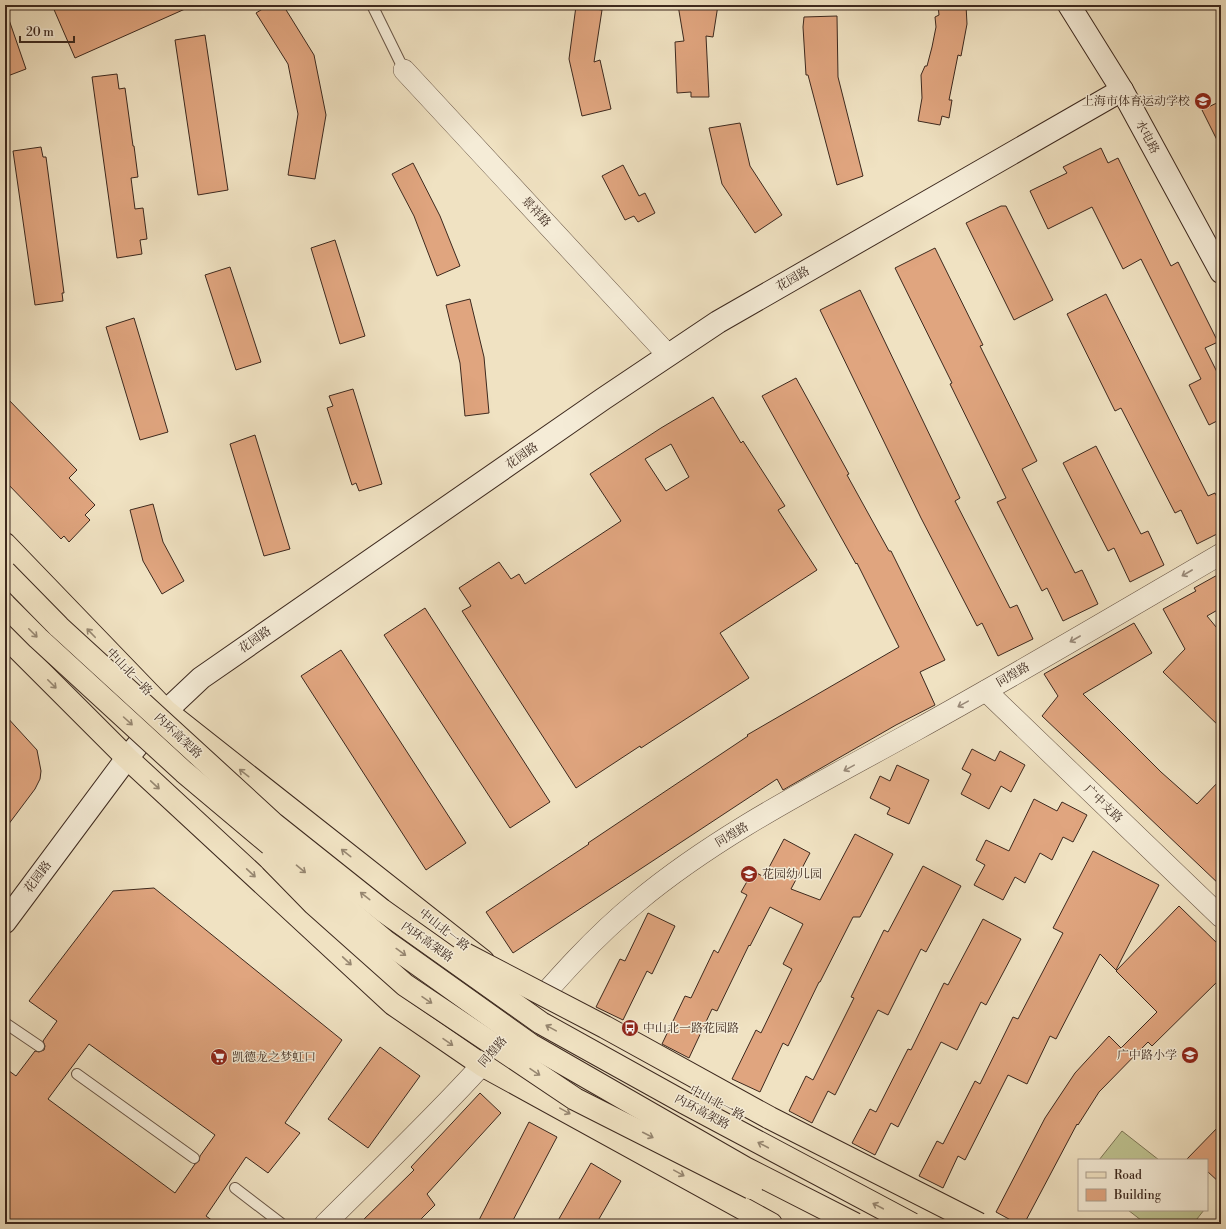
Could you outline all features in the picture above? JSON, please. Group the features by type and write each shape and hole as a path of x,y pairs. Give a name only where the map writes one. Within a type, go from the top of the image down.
{"main road":[{"name":"水电路","path":"1069,5 1122,90 1221,272"},
{"name":"花园路","path":"5,922 127,758 166,711 201,678 718,322 1122,90"},
{"name":"中山北一路","path":"5,544 166,711 536,1003 619,1051 950,1224"},
{"name":"内环高架路","path":"5,572 59,627 274,824 382,910 541,1022 685,1103 912,1224"},
{"name":"内环高架路","path":"5,605 38,638 184,772 385,941 531,1045 745,1168 855,1224"},
{"path":"5,636 127,758 393,1004 482,1065 771,1224"},
{"path":"184,772 314,904 405,985 575,1098 824,1224"},
{"path":"382,910 605,1027 770,1118 979,1224"}],"street":[{"name":"景祥路","path":"404,70 668,355"},
{"name":"同煌路","path":"325,1224 482,1065 536,1003 611,925 636,903 699,855 814,787 986,691 1221,554"},
{"name":"广中支路","path":"986,691 1221,917"}],"lane":[{"path":"372,5 404,70"},
{"path":"5,1023 39,1046"},
{"path":"77,1074 194,1158"},
{"path":"235,1188 282,1224"}],"green space":[{"path":"1122,1131 1158,1159 1100,1159"},
{"path":"1129,1211 1203,1211 1193,1224 1146,1224"}],"building":[{"path":"52,5 194,5 75,58"},
{"path":"269,5 283,5 314,55 326,115 315,179 288,175 298,114 288,64 256,13"},
{"path":"678,5 718,5 713,37 706,36 709,97 691,97 691,92 677,93 675,42 684,41"},
{"path":"938,5 966,5 967,24 961,56 958,55 949,100 952,100 949,118 942,116 940,125 918,121 922,98 921,75 925,66 927,66 932,47 936,27 935,17 939,15"},
{"path":"576,6 602,10 594,62 600,60 611,109 582,116 569,59"},
{"path":"7,14 26,69 5,77 5,15"},
{"path":"837,16 838,77 863,176 837,185 808,75 806,75 803,27 804,17"},
{"path":"205,35 228,190 198,195 175,40"},
{"path":"117,74 119,89 125,88 134,146 138,177 131,178 135,209 143,208 147,239 140,240 142,254 117,258 92,77"},
{"path":"1221,101 1221,148 1202,110"},
{"path":"740,123 750,166 782,215 755,233 722,184 709,128"},
{"path":"41,147 43,157 46,157 64,293 62,293 63,301 35,305 13,151"},
{"path":"1101,148 1108,163 1118,158 1171,266 1178,262 1218,342 1205,348 1221,380 1221,419 1209,425 1189,385 1201,379 1141,259 1123,269 1092,207 1048,229 1030,191 1067,173 1063,167"},
{"path":"413,163 440,216 460,266 437,276 414,216 392,174"},
{"path":"623,165 639,196 645,193 655,213 638,222 634,216 625,220 602,176"},
{"path":"1001,206 1006,206 1053,300 1014,320 966,223"},
{"path":"335,240 365,336 340,344 311,248"},
{"path":"935,248 983,345 980,346 1037,461 1022,469 1075,573 1082,570 1098,604 1063,621 1047,588 1042,591 997,502 1006,498 950,384 952,383 895,268"},
{"path":"230,267 261,362 236,370 205,275"},
{"path":"860,290 960,498 955,501 1010,608 1017,605 1033,639 998,656 982,623 977,626 921,518 820,310"},
{"path":"1106,294 1208,496 1215,493 1221,505 1221,532 1197,544 1181,510 1175,513 1121,408 1115,411 1067,314"},
{"path":"470,299 484,357 489,413 465,416 460,363 446,305"},
{"path":"134,318 168,432 140,440 106,327"},
{"path":"796,378 849,474 847,475 889,551 891,551 945,660 920,672 935,705 896,725 783,790 777,779 513,953 486,912 589,844 588,843 748,736 747,735 899,647 857,563 856,564 762,396"},
{"path":"353,389 382,484 359,491 356,483 352,485 327,408 333,406 329,396"},
{"path":"5,396 77,470 69,478 95,505 85,515 90,520 69,542 64,536 61,539 5,481"},
{"path":"713,397 741,443 743,441 785,506 778,510 817,570 720,633 749,678 576,788 462,611 471,606 459,588 499,562 511,579 519,574 525,584 621,521 590,474 661,428","holes":["671,444 689,477 666,491 645,459"]},
{"path":"255,435 290,549 264,556 230,444"},
{"path":"1096,446 1141,534 1148,531 1164,565 1130,582 1114,548 1108,551 1063,463"},
{"path":"153,504 163,542 184,581 162,594 143,561 130,510"},
{"path":"1221,573 1221,608 1207,616 1221,633 1221,728 1163,672 1185,649 1163,609 1196,591 1194,588"},
{"path":"425,608 550,802 510,828 384,635"},
{"path":"1134,623 1152,653 1083,694 1161,772 1197,804 1221,779 1221,886 1042,716 1058,696 1044,674"},
{"path":"341,650 466,843 426,870 301,676"},
{"path":"5,715 37,750 41,771 40,779 35,789 5,829"},
{"path":"972,749 995,761 1000,751 1025,765 1011,792 1001,786 989,809 961,794 971,774 962,769"},
{"path":"897,765 929,780 909,824 887,814 890,808 870,798 880,776 890,781"},
{"path":"1034,799 1057,811 1062,802 1087,815 1073,842 1063,837 1052,860 1040,853 1025,883 1015,877 1003,900 974,885 985,865 976,860 986,840 1009,851"},
{"path":"855,834 893,854 860,917 853,917 788,1046 783,1043 760,1092 732,1079 756,1030 761,1033 792,969 783,964 803,924 770,907 750,946 749,945 717,1011 712,1009 689,1058 662,1044 685,996 691,998 714,950 718,953 747,895 741,892 753,871 764,877 784,839 810,853 791,889 820,900"},
{"path":"1093,851 1159,885 1116,970 1100,954 1056,1039 1050,1036 1027,1084 1008,1075 965,1160 958,1156 943,1188 919,1176 937,1141 943,1144 975,1081 980,1084 1013,1017 1018,1019 1063,933 1053,928"},
{"path":"923,866 961,886 926,952 921,949 888,1015 878,1010 835,1095 828,1091 812,1123 789,1111 806,1076 813,1080 854,998 851,997 884,930 888,932"},
{"name":"凯德龙之梦虹口","path":"154,888 342,1040 285,1123 300,1133 268,1173 246,1157 206,1216 217,1224 5,1224 5,1068 16,1076 35,1051 39,1052 44,1050 45,1046 43,1041 57,1021 29,1001 113,891","holes":["89,1044 215,1135 200,1156 199,1161 195,1164 175,1193 48,1099"]},
{"path":"1179,906 1221,947 1221,978 1152,1046 1148,1042 1099,1092 1078,1125 1077,1124 1024,1224 1018,1224 996,1212 1045,1118 1075,1073 1109,1036 1121,1048 1157,1012 1116,971"},
{"path":"648,913 675,926 652,974 647,971 623,1020 596,1007 620,959 625,961"},
{"path":"983,919 1021,939 986,1005 981,1002 957,1050 941,1042 898,1127 891,1123 875,1155 852,1143 870,1109 876,1112 908,1049 911,1050 944,983 948,985"},
{"path":"380,1047 420,1076 368,1148 328,1119"},
{"path":"480,1093 501,1113 427,1194 435,1205 416,1224 359,1224 414,1170 411,1167"},
{"path":"529,1122 557,1137 511,1224 477,1224"},
{"path":"1221,1124 1221,1184 1208,1172 1208,1159 1187,1159"},
{"path":"591,1163 621,1181 596,1224 556,1224"}],"place":[{"name":"上海市体育运动学校","path":"1203,101"},
{"name":"花园幼儿园","path":"749,874"},
{"name":"中山北一路花园路","path":"630,1028"},
{"name":"广中路小学","path":"1190,1055"},
{"name":"凯德龙之梦虹口","path":"219,1057"}]}
